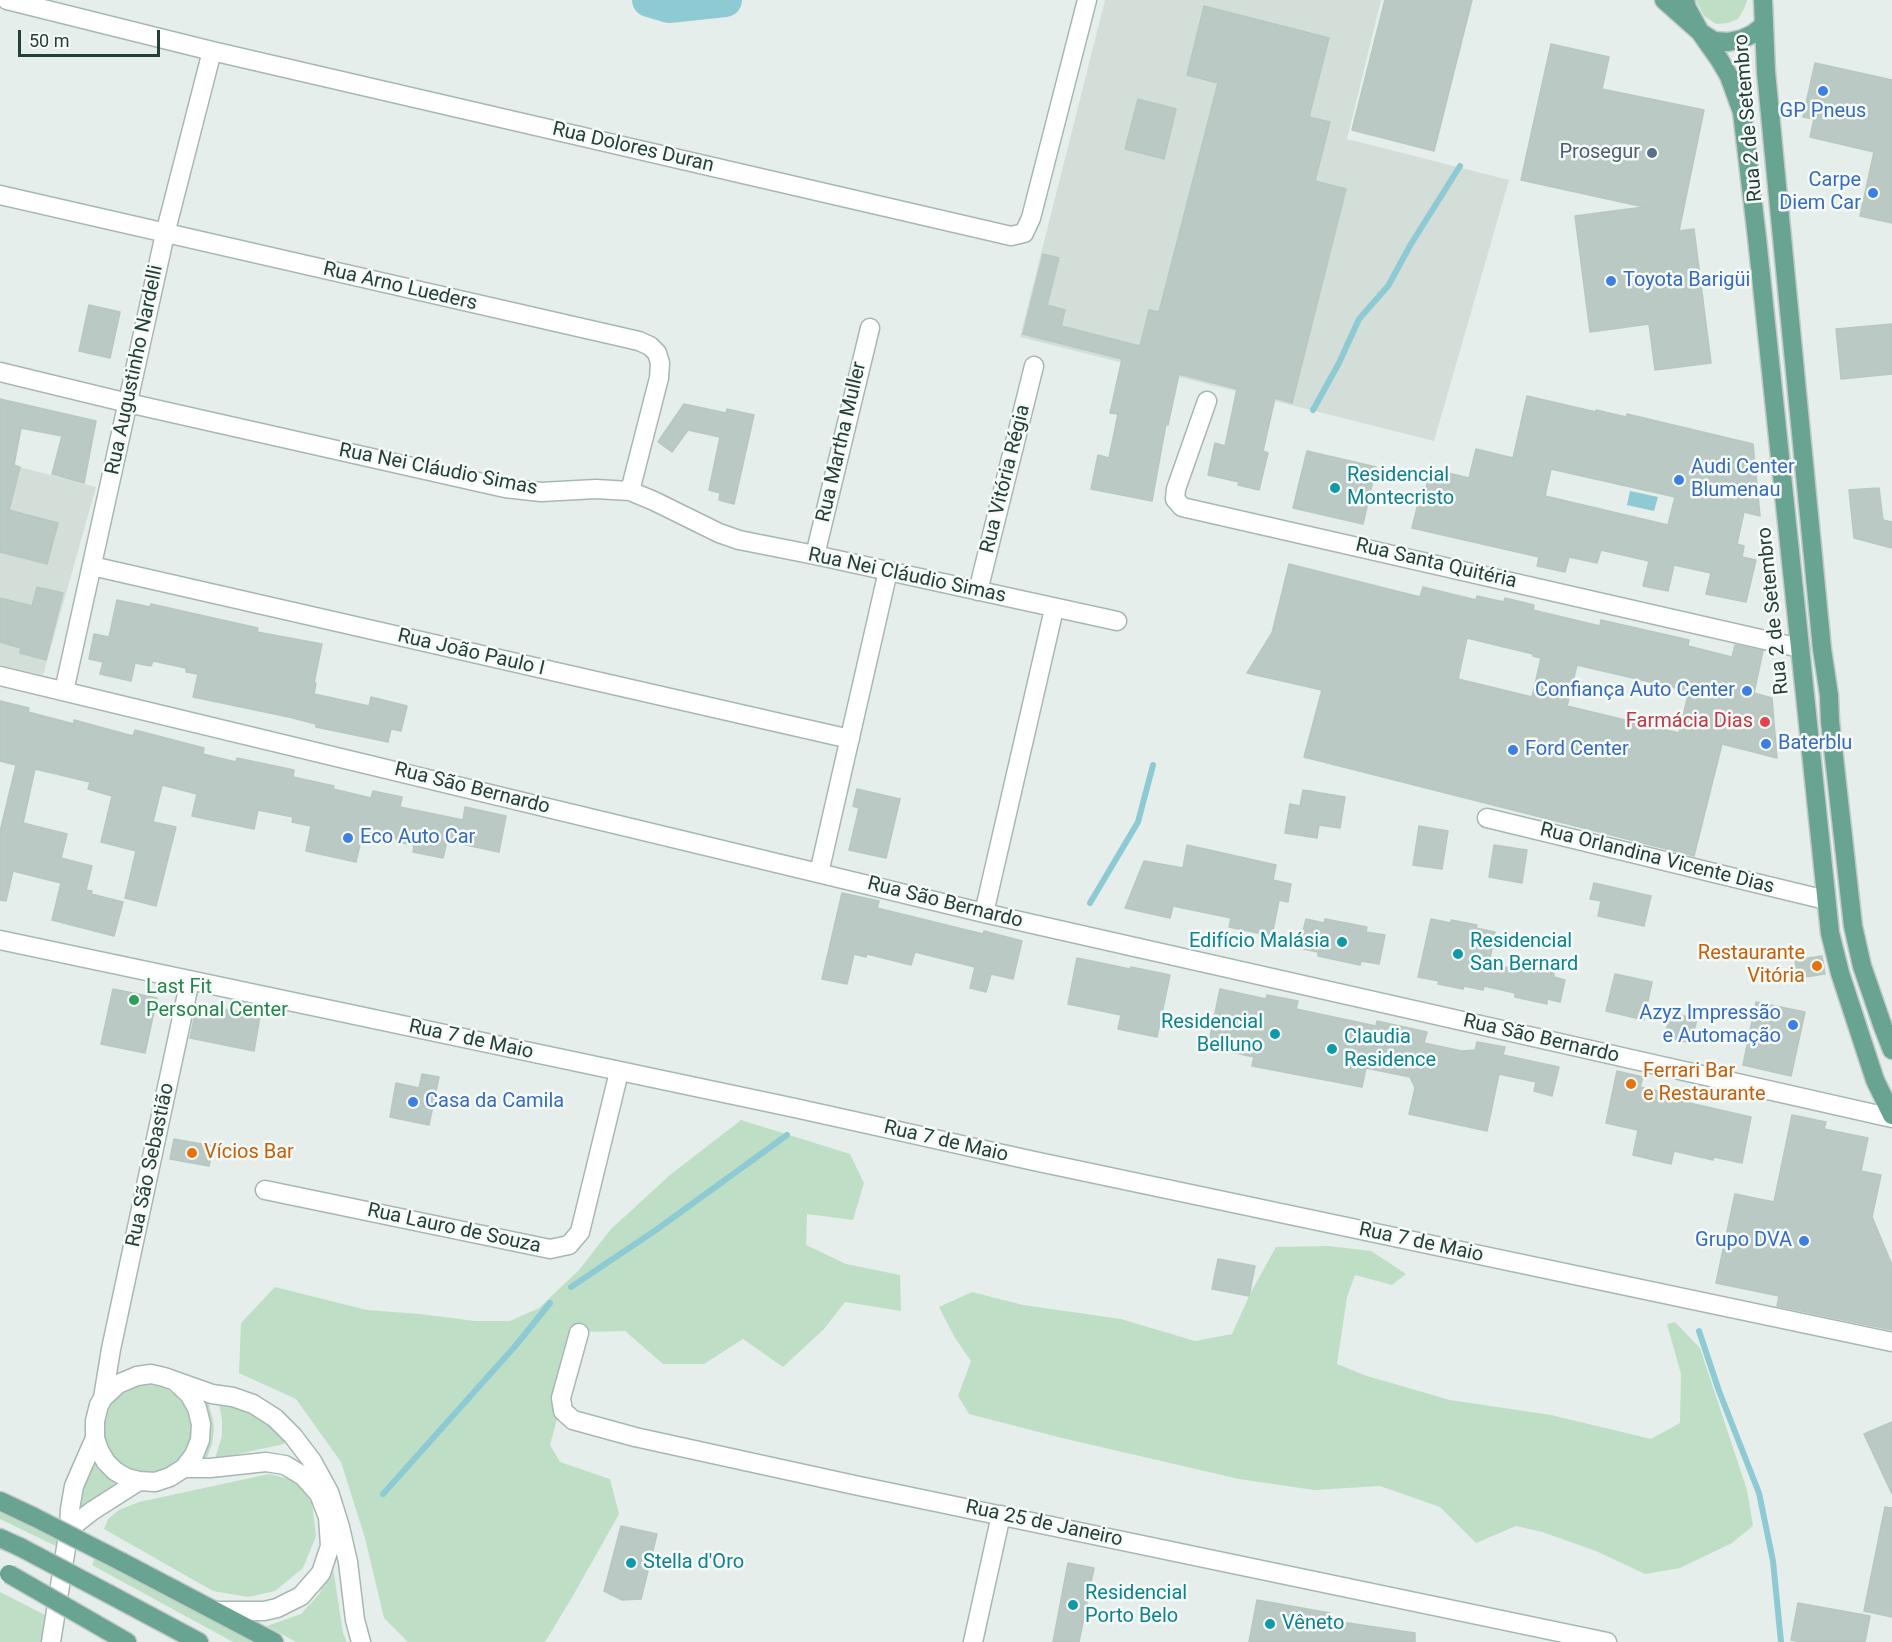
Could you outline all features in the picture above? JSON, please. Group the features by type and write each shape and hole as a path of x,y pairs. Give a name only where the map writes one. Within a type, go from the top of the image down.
{"main road":[{"path":"1664,0 1700,32 1714,41 1728,42 1742,39 1764,25"},
{"name":"Rua 2 de Setembro","path":"1685,0 1700,32 1729,76 1742,112 1830,933 1840,973 1875,1080 1892,1117"},
{"name":"Rua 2 de Setembro","path":"1763,0 1766,72 1822,649 1829,695 1853,926 1862,966 1892,1050"},
{"path":"0,1501 274,1642"},
{"path":"0,1538 200,1642"},
{"path":"4,1572 127,1642"}],"street":[{"name":"Rua Dolores Duran","path":"7,0 212,51 1011,236 1024,232 1032,218 1087,0"},
{"name":"Rua Augustinho Nardelli","path":"64,691 165,234 212,51"},
{"name":"Rua Arno Lueders","path":"0,195 627,338 650,346 657,353 660,363 659,378 630,491"},
{"name":"Rua Martha Muller","path":"815,555 870,328"},
{"name":"Rua Vitória Régia","path":"978,591 1034,366"},
{"name":"Rua Nei Cláudio Simas","path":"0,372 505,488 541,492 596,489 630,491 719,533 739,540 1117,621"},
{"name":"Rua Santa Quitéria","path":"1207,401 1176,489 1175,499 1182,507 1800,648"},
{"name":"Rua João Paulo I","path":"92,566 850,739"},
{"path":"819,873 888,571"},
{"path":"984,913 1054,609"},
{"name":"Rua São Bernardo","path":"0,675 984,913 1892,1117"},
{"name":"Rua Orlandina Vicente Dias","path":"1487,818 1826,900"},
{"name":"Rua 7 de Maio","path":"0,940 1892,1342"},
{"name":"Rua São Sebastião","path":"104,1398 111,1349 190,980"},
{"name":"Rua Lauro de Souza","path":"265,1190 550,1249 569,1245 580,1232 619,1072"},
{"name":"Rua 25 de Janeiro","path":"579,1333 561,1398 564,1411 573,1420 646,1439 1607,1642"},
{"path":"111,1349 122,1366 137,1376"},
{"path":"177,1383 189,1394 197,1408 201,1424 200,1440 194,1455 184,1468 171,1477 155,1482 139,1481 127,1478 106,1462 95,1438 95,1421 104,1398 118,1384 137,1376 151,1374 164,1377 177,1383 253,1404 275,1418 312,1461 329,1492 348,1562 355,1620 361,1642"},
{"path":"51,1642 74,1486 95,1438"},
{"path":"184,1468 210,1468 266,1462 285,1465 303,1476 319,1494 328,1518 330,1546 321,1573 301,1596 277,1608 264,1611 217,1611"},
{"path":"69,1529 92,1511 139,1481"},
{"path":"973,1642 1001,1515"}],"shaded area":[{"path":"1105,0 1381,0 1347,139 1509,180 1434,441 1020,337"},
{"path":"0,462 96,487 43,675 0,665"}],"green space":[{"path":"1696,0 1747,1 1738,19 1716,24 1704,16"},
{"path":"741,1120 850,1154 864,1183 853,1220 807,1214 806,1245 846,1264 900,1275 901,1311 845,1302 824,1329 783,1367 743,1339 704,1364 663,1364 625,1331 581,1332 550,1445 560,1462 610,1479 619,1514 545,1642 408,1642 384,1618 365,1538 341,1462 296,1399 239,1373 241,1323 275,1287 367,1310 475,1321 510,1321 539,1308 579,1270 611,1229 670,1175"},
{"path":"1329,1246 1371,1251 1406,1274 1392,1285 1355,1275 1347,1297 1337,1364 1367,1376 1450,1400 1551,1415 1651,1439 1680,1423 1681,1374 1667,1324 1675,1322 1700,1348 1747,1490 1753,1526 1732,1543 1680,1568 1645,1574 1596,1551 1542,1532 1516,1526 1476,1543 1440,1507 1380,1486 1314,1490 1239,1479 969,1414 958,1396 971,1361 955,1338 939,1307 972,1292 1023,1305 1121,1319 1195,1341 1232,1334 1250,1294 1276,1247"},
{"path":"138,1385 156,1385 172,1392 184,1404 191,1420 191,1438 184,1454 172,1466 156,1473 138,1473 122,1466 110,1454 103,1438 103,1420 110,1404 122,1392"},
{"path":"198,1396 207,1398 214,1429 212,1444 206,1460 197,1462"},
{"path":"218,1400 259,1415 285,1440 284,1444 215,1459 222,1436 222,1419"},
{"path":"92,1456 116,1485 79,1512 79,1493"},
{"path":"269,1474 295,1480 312,1503 316,1536 303,1568 275,1591 248,1597 213,1591 104,1529 108,1519 119,1510 139,1502"},
{"path":"0,1512 59,1540 56,1546 0,1519"},
{"path":"95,1558 252,1642 233,1642 92,1565"},
{"path":"332,1561 343,1633 347,1642 296,1642 267,1626 301,1614 320,1593"},
{"path":"0,1592 45,1615 48,1622 45,1642 0,1642"}],"water":[{"path":"1630,491 1658,497 1654,511 1627,505"}],"building":[{"path":"1385,0 1472,0 1434,151 1352,130"},
{"path":"1204,6 1329,38 1309,117 1330,122 1315,181 1346,189 1292,403 1275,398 1263,451 1268,453 1259,490 1238,485 1239,482 1208,475 1215,443 1225,446 1237,389 1179,374 1168,425 1166,424 1152,501 1091,489 1098,455 1109,458 1118,414 1110,413 1122,359 1023,334 1043,254 1059,258 1047,305 1065,310 1061,326 1140,346 1149,310 1159,312 1218,83 1187,75"},
{"path":"1551,44 1609,57 1602,89 1704,110 1679,231 1694,229 1711,363 1655,370 1649,324 1590,332 1575,216 1644,207 1521,180"},
{"path":"1815,63 1892,80 1892,223 1860,216 1874,152 1810,137 1814,119 1803,117"},
{"path":"1138,99 1176,109 1164,159 1125,149"},
{"path":"89,305 120,312 110,358 79,351"},
{"path":"1892,324 1892,374 1841,379 1836,329"},
{"path":"1527,396 1596,412 1596,410 1626,417 1627,414 1753,444 1760,516 1744,512 1737,544 1744,546 1742,557 1756,560 1746,602 1706,594 1711,573 1674,565 1668,591 1643,586 1649,561 1601,550 1597,563 1569,557 1565,572 1537,566 1539,557 1412,528 1422,487 1426,488 1431,469 1469,478 1476,449 1513,458","holes":["1551,469 1675,497 1668,525 1545,496"]},
{"path":"0,399 96,421 84,483 52,474 62,436 21,428 14,465 20,467 9,510 58,523 47,564 0,552"},
{"path":"684,404 726,413 727,409 754,415 734,504 719,500 720,493 709,490 720,437 688,430 672,452 658,442"},
{"name":"Residencial Montecristo","path":"1307,451 1376,467 1363,524 1293,508"},
{"path":"1879,488 1883,520 1892,522 1892,548 1854,538 1849,490"},
{"path":"1289,564 1420,597 1423,587 1476,600 1477,596 1504,602 1505,598 1534,605 1533,610 1600,626 1601,620 1689,640 1688,646 1732,657 1735,645 1763,651 1754,693 1772,698 1777,758 1722,744 1694,856 1304,757 1322,690 1247,673 1272,633","holes":["1467,638 1541,658 1532,697 1458,679","1577,665 1689,691 1679,733 1567,706"]},
{"path":"37,587 63,593 46,660 20,653 21,648 0,642 0,598 32,606"},
{"path":"117,600 150,607 151,604 258,628 257,632 322,644 314,694 369,706 371,697 407,706 401,731 391,729 388,742 316,727 316,724 289,717 193,697 198,674 186,672 186,668 153,661 151,666 135,663 131,681 100,674 103,662 89,659 94,634 109,637"},
{"path":"0,701 29,708 28,712 74,724 74,720 133,736 135,730 204,748 203,754 236,762 237,758 294,770 293,777 334,786 333,789 371,798 373,791 402,797 400,807 463,820 465,807 506,816 499,852 447,841 443,858 413,852 414,845 397,842 397,839 363,832 356,862 306,851 311,826 292,822 293,817 258,810 254,829 192,816 197,794 162,785 153,822 176,827 156,906 125,898 136,851 101,842 112,796 88,789 90,782 35,769 23,823 67,834 61,858 92,866 86,890 92,891 91,894 123,902 114,936 52,920 61,883 13,871 6,901 0,900 0,832 16,765 0,761"},
{"path":"857,789 900,799 886,858 849,850 859,808 853,806"},
{"path":"1303,790 1345,797 1340,828 1319,825 1317,838 1285,833 1290,804 1300,806"},
{"path":"1419,826 1448,831 1442,869 1413,865"},
{"path":"1187,845 1276,865 1273,880 1291,884 1288,902 1279,900 1272,936 1229,927 1231,918 1173,906 1170,918 1125,908 1144,861 1183,868"},
{"path":"1494,845 1527,850 1522,883 1489,877"},
{"path":"1594,883 1651,896 1644,926 1598,916 1601,901 1590,899"},
{"path":"842,893 879,901 877,908 983,934 984,931 1022,941 1013,979 991,974 986,992 970,988 975,967 915,952 911,965 867,954 866,957 854,954 847,984 822,979"},
{"name":"Edifício Malásia","path":"1306,919 1324,923 1325,919 1367,927 1366,932 1385,935 1379,964 1361,961 1360,965 1318,956 1318,952 1299,948"},
{"path":"1431,919 1477,925 1476,928 1495,932 1489,964 1519,970 1520,966 1554,973 1554,977 1565,980 1560,1002 1547,999 1547,1004 1515,997 1515,993 1484,986 1483,990 1464,986 1463,989 1418,977"},
{"path":"1822,956 1825,974 1798,978 1795,960"},
{"path":"1077,958 1170,975 1157,1037 1118,1029 1121,1015 1068,1004"},
{"path":"1615,974 1652,982 1644,1020 1606,1011"},
{"path":"113,989 157,998 145,1053 101,1044"},
{"path":"1220,989 1266,999 1267,995 1298,1001 1296,1009 1376,1026 1377,1021 1427,1032 1424,1043 1462,1051 1475,1050 1477,1042 1505,1047 1503,1055 1559,1067 1552,1096 1534,1091 1536,1082 1499,1074 1487,1131 1409,1114 1415,1088 1410,1077 1366,1068 1362,1087 1252,1066 1254,1057 1208,1047"},
{"path":"1756,1002 1805,1012 1791,1076 1743,1065"},
{"path":"197,1004 260,1016 254,1051 190,1038"},
{"path":"1670,1013 1697,1019 1691,1043 1665,1037"},
{"path":"1617,1071 1643,1077 1640,1087 1686,1097 1685,1102 1751,1117 1742,1163 1714,1157 1713,1160 1674,1151 1671,1164 1633,1155 1638,1130 1606,1123"},
{"name":"Casa da Camila","path":"422,1074 439,1077 429,1125 390,1117 396,1083 419,1088"},
{"name":"Grupo DVA","path":"1792,1115 1826,1122 1824,1129 1868,1138 1861,1171 1881,1175 1872,1217 1892,1265 1892,1330 1777,1306 1779,1296 1716,1283 1735,1194 1774,1202"},
{"name":"Vícios Bar","path":"174,1139 213,1146 209,1166 170,1159"},
{"path":"1218,1259 1255,1266 1249,1296 1212,1289"},
{"path":"1892,1422 1892,1494 1864,1434"},
{"path":"1885,1507 1892,1508 1892,1617 1864,1611"},
{"name":"Stella d'Oro","path":"621,1526 657,1534 641,1599 622,1600 604,1591"},
{"name":"Residencial Porto Belo","path":"1068,1563 1094,1568 1079,1642 1053,1642"},
{"path":"1257,1600 1330,1613 1328,1620 1415,1633 1415,1642 1249,1642"},
{"path":"1798,1603 1870,1616 1865,1642 1791,1640"}],"waterway":[{"path":"649,0 669,6 725,0"},
{"path":"1313,410 1339,363 1359,319 1388,286 1411,244 1460,166"},
{"path":"1090,903 1138,822 1153,765"},
{"path":"571,1287 656,1230 787,1135"},
{"path":"383,1494 517,1344 550,1303"},
{"path":"1699,1331 1719,1391 1759,1493 1773,1561 1781,1642"}],"place":[{"name":"GP Pneus","path":"1823,91"},
{"name":"Prosegur","path":"1652,153"},
{"name":"Carpe Diem Car","path":"1873,193"},
{"name":"Toyota Barigüi","path":"1611,281"},
{"name":"Audi Center Blumenau","path":"1679,480"},
{"name":"Residencial Montecristo","path":"1335,488"},
{"name":"Confiança Auto Center","path":"1747,691"},
{"name":"Farmácia Dias","path":"1765,722"},
{"name":"Baterblu","path":"1766,744"},
{"name":"Ford Center","path":"1513,750"},
{"name":"Eco Auto Car","path":"348,838"},
{"name":"Edifício Malásia","path":"1342,942"},
{"name":"Residencial San Bernard","path":"1458,954"},
{"name":"Restaurante Vitória","path":"1817,966"},
{"name":"Last Fit Personal Center","path":"134,1000"},
{"name":"Azyz Impressão e Automação","path":"1793,1025"},
{"name":"Residencial Belluno","path":"1275,1034"},
{"name":"Claudia Residence","path":"1332,1049"},
{"name":"Ferrari Bar e Restaurante","path":"1631,1084"},
{"name":"Casa da Camila","path":"413,1102"},
{"name":"Vícios Bar","path":"192,1153"},
{"name":"Grupo DVA","path":"1804,1241"},
{"name":"Stella d'Oro","path":"631,1563"},
{"name":"Residencial Porto Belo","path":"1073,1605"},
{"name":"Vêneto","path":"1270,1624"}]}
